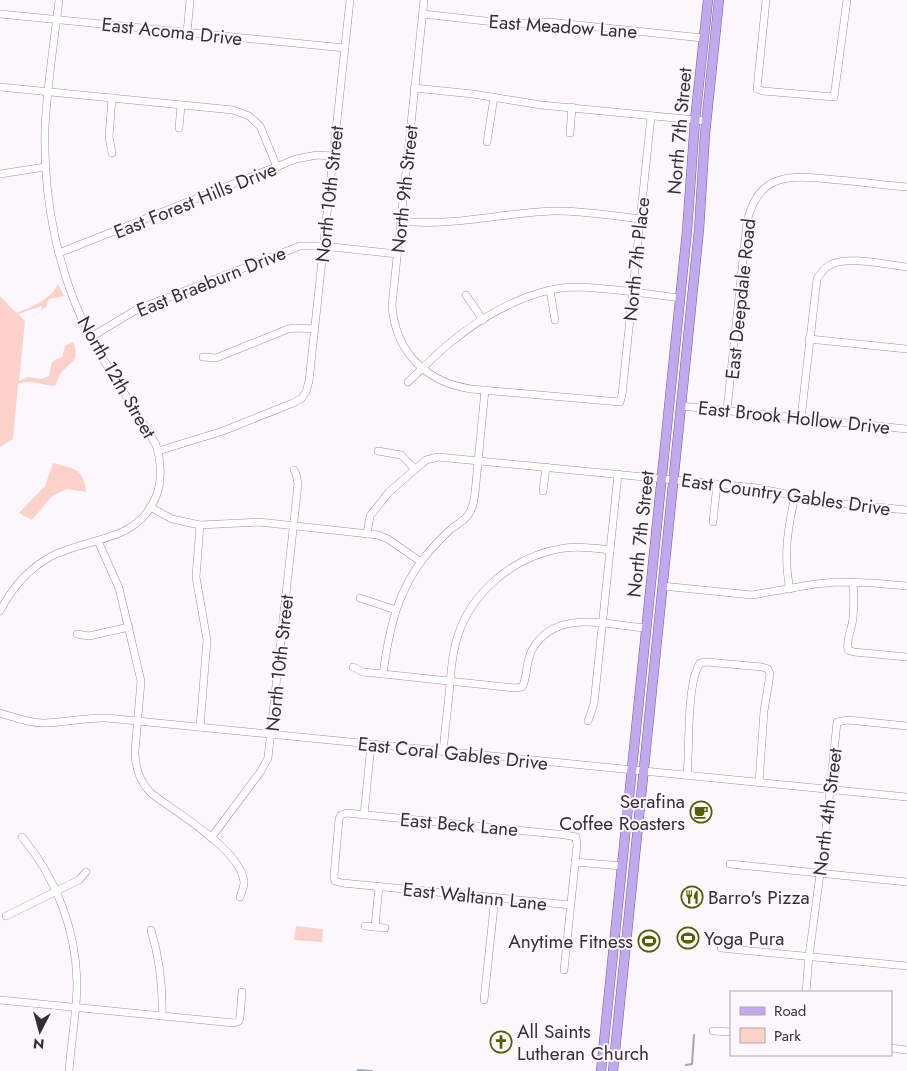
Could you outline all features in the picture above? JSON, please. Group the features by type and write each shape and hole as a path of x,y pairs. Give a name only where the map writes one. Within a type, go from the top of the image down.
{"main road":[{"path":"708,1 719,2"},
{"name":"North 7th Street","path":"601,1071 687,230 695,120 708,1"},
{"name":"North 7th Street","path":"613,1071 642,772 699,230 706,122 719,2"}],"street":[{"name":"North 12th Street","path":"0,611 13,589 36,566 52,556 73,547 98,541 130,528 138,522 150,507 160,484 158,451 91,337 68,282 59,252 48,199 45,167 45,128 59,0"},
{"path":"187,33 190,0"},
{"name":"North 10th Street","path":"158,451 223,431 293,403 300,399 308,387 350,0"},
{"name":"North 9th Street","path":"423,369 407,351 399,337 392,305 424,0"},
{"path":"766,0 758,89 834,98 847,0"},
{"name":"East Acoma Drive","path":"0,14 345,48"},
{"name":"East Meadow Lane","path":"423,14 512,24 548,22 703,38"},
{"path":"0,87 233,110 256,121 264,133 277,167"},
{"path":"414,88 572,108 706,122"},
{"path":"487,142 494,97"},
{"path":"112,98 109,136 112,153"},
{"path":"179,128 181,105"},
{"path":"570,133 572,108"},
{"name":"North 7th Place","path":"485,390 620,402 651,116"},
{"name":"East Forest Hills Drive","path":"59,252 307,156 333,156"},
{"path":"0,174 45,167"},
{"name":"East Deepdale Road","path":"727,410 747,222 750,208 762,190 770,184 790,176 907,187"},
{"path":"400,221 444,223 525,212 560,211 641,219"},
{"name":"East Braeburn Drive","path":"91,337 136,310 198,284 300,246 323,246 397,254"},
{"path":"801,418 817,279 830,265 849,261 907,266"},
{"path":"408,382 458,337 523,297 550,290 578,287 680,298"},
{"path":"550,290 555,320"},
{"path":"466,295 483,320"},
{"path":"203,357 216,358 288,329 314,330"},
{"path":"809,339 907,349"},
{"path":"383,674 388,636 404,591 421,562 444,536 467,516 472,509 475,493 485,390 448,384 423,369"},
{"name":"East Brook Hollow Drive","path":"681,406 907,429"},
{"path":"367,534 368,524 373,512 389,492 415,469 401,455 378,451"},
{"name":"East Country Gables Drive","path":"415,469 426,460 438,457 478,460 757,488 837,503 907,510"},
{"path":"543,491 546,467"},
{"name":"North 10th Street","path":"211,838 266,763 271,734 294,526 298,484 294,470"},
{"path":"588,721 594,704 618,474"},
{"path":"713,522 717,484"},
{"path":"790,589 786,566 786,544 795,496"},
{"path":"150,507 172,519 200,525 259,522 388,538 421,562"},
{"path":"200,525 196,576 207,640 200,727"},
{"path":"98,541 119,588 141,681 135,759 139,776 142,783 152,794 231,854 242,872 244,887 240,897"},
{"path":"443,752 454,650 464,620 481,594 499,576 521,562 548,552 578,547 610,550"},
{"path":"662,586 752,595 825,583 853,582 907,586"},
{"path":"853,582 854,606 852,626 847,643 848,650 907,657"},
{"path":"360,598 396,610"},
{"path":"353,667 363,672 516,688 522,687 525,682 526,663 532,650 538,641 556,627 572,622 646,628"},
{"path":"77,634 89,636 129,627"},
{"path":"687,775 692,697 696,669 700,663 707,662 768,669 770,674 764,711 759,783"},
{"name":"East Coral Gables Drive","path":"0,712 21,720 42,723 96,718 138,721 907,797"},
{"name":"North 4th Street","path":"806,991 838,722 848,720 907,726"},
{"path":"364,815 371,745"},
{"name":"East Beck Lane","path":"335,881 339,819 341,815 347,813 576,837 576,862"},
{"path":"22,838 46,870 57,891 65,911 74,949 75,1007 69,1071"},
{"path":"564,970 576,862 622,866"},
{"path":"730,864 907,882"},
{"path":"6,916 78,880 86,872"},
{"name":"East Waltann Lane","path":"335,881 571,905"},
{"name":"East Waltann Lane","path":"376,927 380,886"},
{"path":"484,1000 495,897"},
{"path":"365,926 385,928"},
{"path":"152,930 160,960 163,992 162,1016"},
{"path":"721,948 907,966"},
{"path":"0,1000 234,1023 239,1021 240,1018 242,992"},
{"path":"714,1031 730,1032"},
{"path":"892,1048 907,1050"}],"green space":[{"path":"58,284 64,296 49,299 46,307 31,318 41,310 42,306 18,314 25,321 19,381 28,377 41,379 49,376 53,362 62,357 65,346 73,342 76,353 75,357 71,364 60,374 55,386 32,382 18,384 13,439 0,447 0,296 16,313 46,298"},
{"path":"53,463 72,468 80,473 86,492 67,489 52,496 32,520 19,513 45,486"},
{"path":"296,926 323,929 322,942 294,940"}],"waterway":[{"path":"686,1065 692,1064 694,1035"},
{"path":"358,1070 372,1071"}],"place":[{"name":"Serafina Coffee Roasters","path":"701,812"},
{"name":"Barro's Pizza","path":"692,897"},
{"name":"Yoga Pura","path":"688,938"},
{"name":"Anytime Fitness","path":"649,941"},
{"name":"All Saints Lutheran Church","path":"501,1042"}]}
